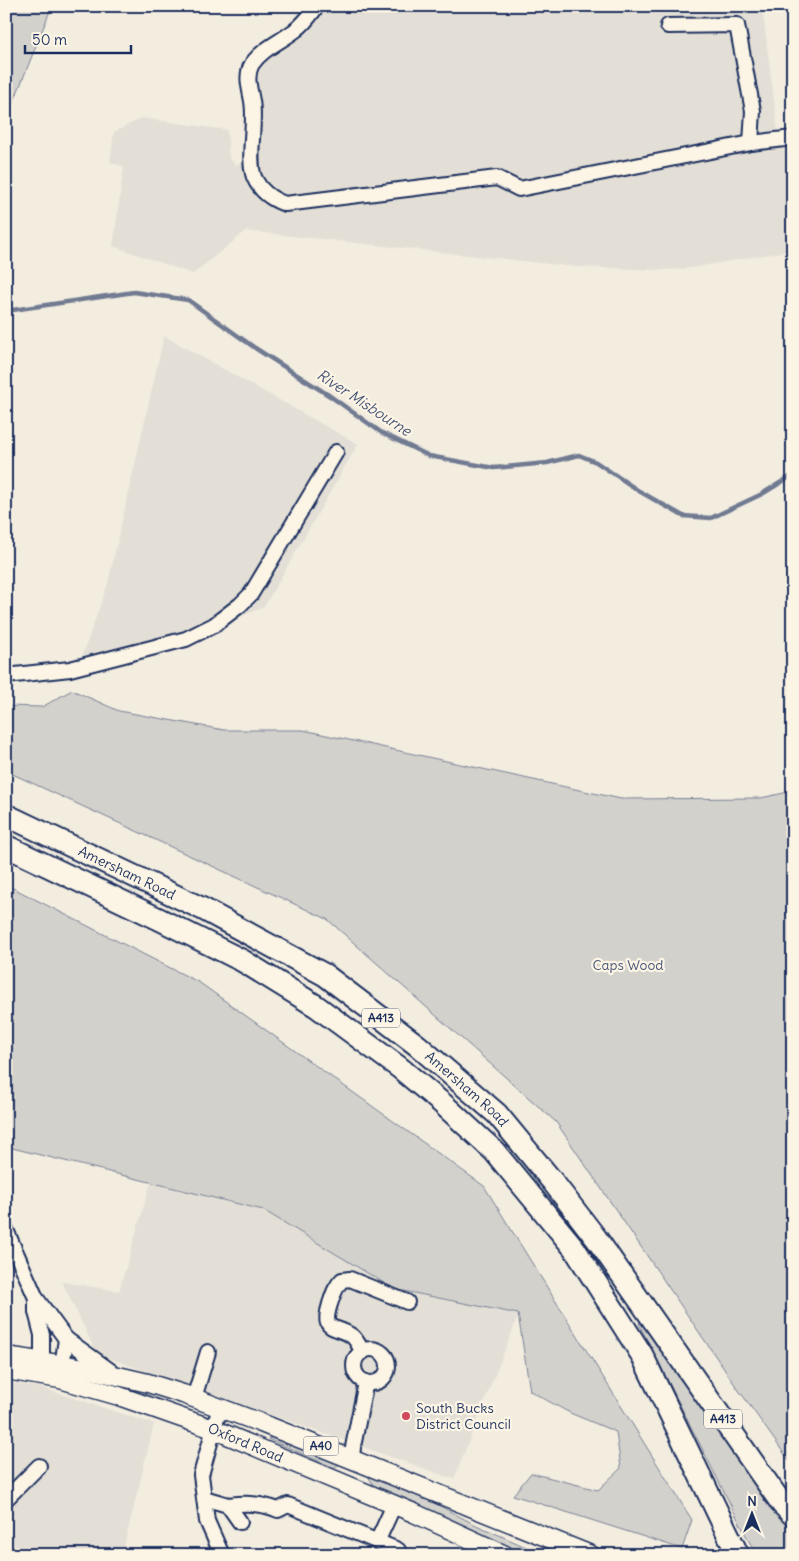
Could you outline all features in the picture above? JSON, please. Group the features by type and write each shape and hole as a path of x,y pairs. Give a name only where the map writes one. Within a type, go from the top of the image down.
{"highway":[{"name":"Amersham Road","path":"6,815 203,908 325,975 417,1045 497,1114 596,1238 782,1504 793,1515"},
{"name":"A413","path":"6,846 243,961 316,1006 400,1068 494,1151 574,1248 642,1355 738,1555"}],"main road":[{"name":"A40","path":"6,1356 42,1368"},
{"name":"Oxford Road","path":"6,1370 42,1368 61,1372 119,1396 213,1429 353,1487 505,1555"},
{"name":"A40","path":"61,1372 117,1376 148,1383 194,1398 352,1459 584,1553"},
{"path":"352,1459 353,1487"}],"street":[{"path":"317,6 298,29 258,56 251,66 248,76 252,102 253,130 251,167 255,179 264,192 272,200 285,204 497,178 519,189 751,143 786,139"},
{"path":"668,26 737,26 753,111 751,143"},
{"path":"6,676 70,670 186,639 214,625 240,606 252,594 336,452"},
{"path":"6,1230 36,1298 66,1339 117,1376"},
{"path":"363,1352 353,1336 332,1327 327,1322 326,1317 337,1285 342,1280 350,1279 407,1302"},
{"path":"36,1298 36,1312 42,1335 42,1368"},
{"path":"61,1372 66,1339"},
{"path":"368,1350 379,1352 386,1360 388,1366 380,1380 366,1382 360,1379 354,1370 356,1360 363,1352 368,1350"},
{"path":"194,1398 208,1352"},
{"path":"352,1459 366,1382"},
{"path":"220,1407 201,1475 207,1521 222,1555"},
{"path":"6,1499 39,1466"},
{"path":"204,1498 228,1505 251,1503 266,1505 278,1510 288,1505 398,1550"},
{"path":"228,1505 240,1522"},
{"path":"377,1542 394,1505"}],"shaded area":[{"path":"305,6 762,6 779,140 781,149 787,149 793,204 793,250 685,269 663,270 577,267 246,231 193,274 113,246 124,167 110,162 114,132 142,118 227,130 229,158 236,165 245,161 247,149 243,143 244,120 249,111 244,69"},
{"path":"164,336 358,444 264,607 196,634 78,668 108,583"},
{"path":"151,1182 263,1210 394,1289 519,1314 454,1479 97,1354 62,1282 119,1291"},
{"path":"6,1382 39,1387 154,1424 122,1555 6,1555"}],"green space":[{"path":"6,6 52,6 6,121"},
{"name":"Caps Wood","path":"72,690 119,711 224,730 303,730 621,799 761,798 793,791 793,1466 733,1382 556,1122 327,919 6,771 6,706 42,707"},
{"path":"6,886 200,983 484,1186 692,1520 682,1549 513,1495 531,1473 598,1490 621,1468 616,1432 570,1413 530,1391 518,1314 394,1289 263,1210 8,1147 6,1142"},
{"path":"643,1314 793,1521 793,1555 756,1555 639,1324"},
{"path":"274,1436 341,1462 335,1468 268,1439"},
{"path":"367,1474 388,1479 474,1524 544,1555 514,1555 413,1505 376,1490"}],"waterway":[{"name":"River Misbourne","path":"6,311 134,292 188,300 255,348 330,396 382,433 429,456 494,468 547,463 579,455 596,462 639,491 683,516 711,518 762,494 793,475"}],"place":[{"name":"South Bucks District Council","path":"406,1416"}]}
